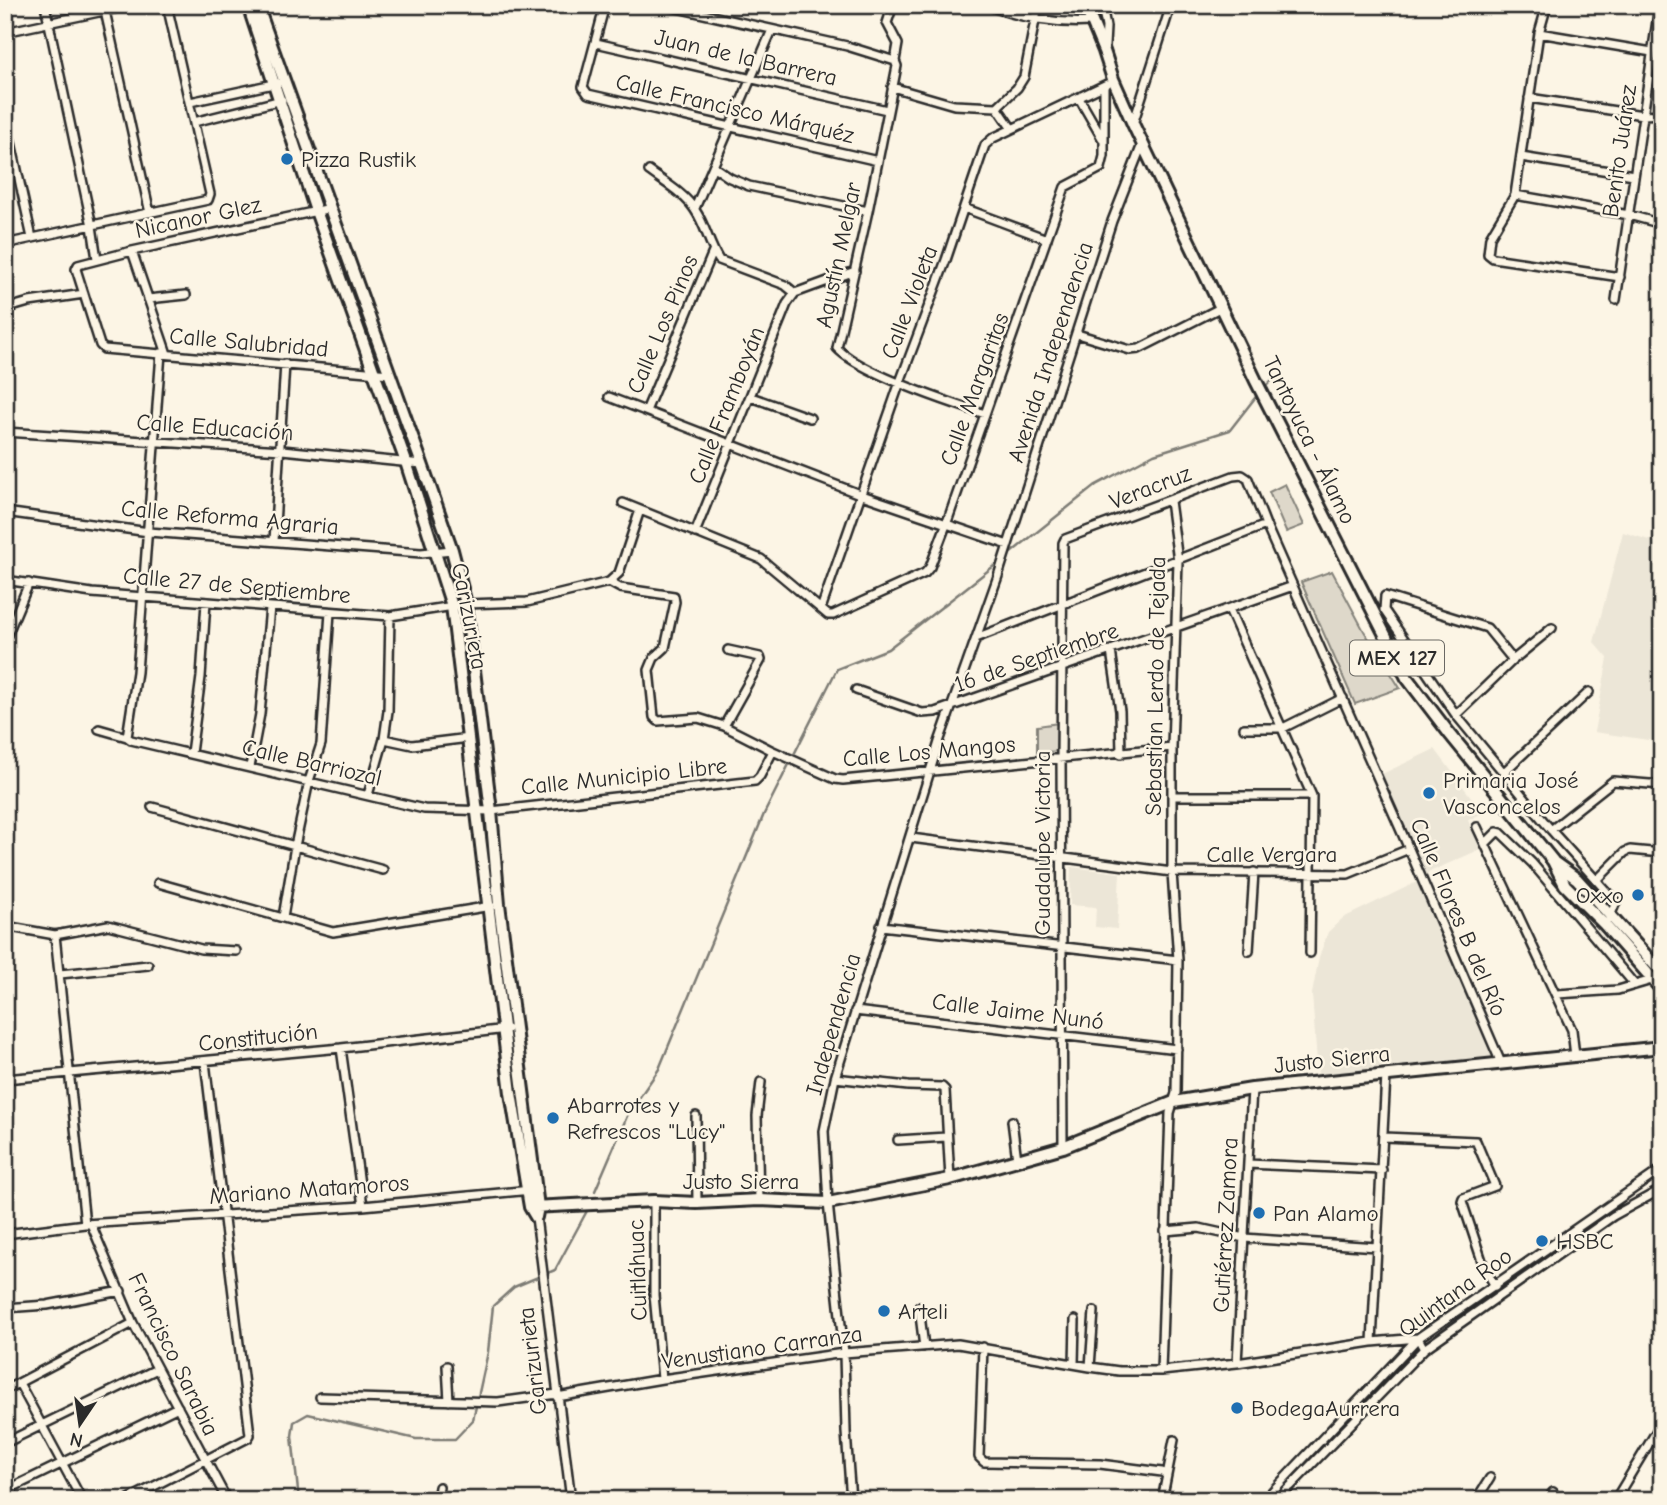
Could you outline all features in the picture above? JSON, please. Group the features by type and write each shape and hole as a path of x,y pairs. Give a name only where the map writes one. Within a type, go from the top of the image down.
{"main road":[{"name":"Garizurieta","path":"248,5 280,82"},
{"name":"Garizurieta","path":"257,5 286,99 331,208 452,550 466,604 491,811 493,905"},
{"name":"Tantoyuca - Álamo","path":"1085,5 1104,51 1108,83 1143,141 1256,381 1408,678 1553,861 1577,879 1607,921"},
{"name":"Garizurieta","path":"286,99 317,211 437,552 452,606 476,810 493,905 535,1210"},
{"name":"MEX 127","path":"1607,921 1659,977 1662,990"},
{"name":"Justo Sierra","path":"535,1210 654,1201 697,1203 759,1200 828,1203 950,1179 1063,1147 1174,1102 1252,1089 1662,1047"}],"street":[{"path":"44,5 97,259"},
{"path":"5,32 132,5"},
{"path":"5,244 208,200 210,194 167,5"},
{"path":"596,43 605,5"},
{"path":"663,5 847,46 895,61"},
{"name":"Agustín Melgar","path":"893,5 887,23 898,44 895,61 897,66 837,348 864,365 900,382"},
{"path":"892,87 954,104 997,107 1017,88 1024,77 1038,5"},
{"path":"1102,5 1106,27 1104,51"},
{"path":"1133,124 1171,5"},
{"path":"1547,5 1539,33 1515,195 1490,237 1488,254 1493,258 1620,277"},
{"path":"988,6 1035,18 1068,23 1091,22"},
{"name":"Benito Juárez","path":"1616,300 1659,7"},
{"path":"105,11 150,213"},
{"path":"695,208 772,30"},
{"path":"1539,33 1652,52"},
{"name":"Juan de la Barrera","path":"596,43 887,110"},
{"name":"Calle Francisco Márquéz","path":"596,43 583,87 588,94 878,161"},
{"path":"190,102 280,82"},
{"name":"Calle Violeta","path":"821,610 985,145 993,138 1108,83"},
{"name":"Calle Margaritas","path":"821,610 833,615 925,573 930,567 1065,187 1101,168 1108,83"},
{"path":"1079,98 1102,138"},
{"path":"1529,98 1643,115 1662,114"},
{"path":"194,122 286,99"},
{"path":"997,107 1012,129"},
{"path":"5,115 32,239"},
{"name":"Avenida Independencia","path":"998,576 1112,221 1143,141"},
{"path":"1521,157 1634,175"},
{"path":"714,167 749,186 868,211"},
{"path":"649,171 695,208 712,244 713,252 719,260 727,264 785,285 795,293 855,271"},
{"path":"1515,195 1629,215 1662,224"},
{"name":"Nicanor Glez","path":"83,294 76,269 78,265 331,208"},
{"path":"964,208 1047,239"},
{"path":"127,737 137,672 154,442 164,353 132,251"},
{"name":"Calle Los Pinos","path":"646,411 713,252"},
{"name":"Calle Framboyán","path":"695,533 787,304 795,293"},
{"path":"5,309 29,302 83,294"},
{"name":"Calle Salubridad","path":"83,294 100,345 104,348 390,374"},
{"path":"148,299 186,295"},
{"path":"1077,334 1130,349 1139,349 1222,307"},
{"path":"274,541 282,450 285,364"},
{"path":"900,382 985,414"},
{"path":"609,397 1007,548"},
{"path":"751,397 810,418"},
{"name":"Calle Educación","path":"5,432 282,450 422,464"},
{"name":"Veracruz","path":"1065,539 1233,476 1242,475 1248,479"},
{"name":"Calle Flores B del Río","path":"1248,479 1266,526 1501,1063"},
{"name":"Sebastian Lerdo de Tejada","path":"1170,501 1178,561 1172,747 1172,872 1178,960 1174,1102"},
{"path":"623,503 761,559 821,610"},
{"path":"609,582 619,573 640,510"},
{"name":"Calle Reforma Agraria","path":"5,512 149,532 437,552 452,550"},
{"path":"976,638 1266,526"},
{"name":"Guadalupe Victoria","path":"1063,1147 1061,759 1065,539"},
{"name":"Independencia","path":"851,1500 844,1353 828,1203 824,1131 835,1078 881,926 950,708 998,576"},
{"name":"Calle 27 de Septiembre","path":"5,580 92,593 390,616 466,604 527,601 609,582"},
{"name":"Calle Los Mangos","path":"609,582 620,588 674,596 665,648 654,658 649,670 654,718 658,721 698,718 724,726 776,753 843,780 1172,747"},
{"path":"5,640 29,583"},
{"name":"16 de Septiembre","path":"856,690 922,713 950,708 1293,586"},
{"path":"1513,660 1487,628 1385,596 1384,610 1456,715 1551,830 1616,902 1607,921"},
{"path":"191,753 201,677 206,602"},
{"path":"250,767 260,714 270,607"},
{"path":"1229,609 1312,796 1310,953"},
{"path":"284,918 295,846 309,781 321,744 330,612"},
{"path":"368,795 384,739 388,711 390,616"},
{"path":"1456,715 1513,660 1552,628"},
{"path":"724,726 761,660 760,657 729,650"},
{"path":"1111,651 1119,710 1121,754"},
{"path":"1504,772 1589,692"},
{"path":"1244,728 1283,728 1343,698"},
{"name":"Calle Barriozal","path":"99,729 131,740 424,808 491,811"},
{"path":"384,739 412,745 469,738"},
{"name":"Calle Municipio Libre","path":"491,811 755,781 776,753"},
{"path":"1551,830 1613,781 1662,785"},
{"path":"1174,796 1312,796"},
{"path":"152,807 383,870"},
{"path":"1478,827 1557,994 1572,1030 1575,1056"},
{"path":"1486,843 1497,832 1501,833 1532,863 1635,985"},
{"name":"Calle Vergara","path":"911,838 1172,872 1348,874 1409,849"},
{"path":"1597,880 1625,852 1630,850 1662,853"},
{"path":"1249,951 1254,873"},
{"path":"158,883 333,932 493,905"},
{"path":"5,926 55,935 108,925 201,949 236,951"},
{"path":"881,926 1178,960"},
{"name":"Francisco Sarabia","path":"55,935 88,1224 121,1291 133,1323 227,1500"},
{"path":"60,974 148,965"},
{"path":"1557,994 1618,990 1659,977"},
{"name":"Calle Jaime Nunó","path":"855,1010 1177,1049"},
{"name":"Constitución","path":"5,1079 205,1062 509,1028"},
{"path":"341,1048 363,1206"},
{"path":"127,1500 250,1435 205,1062"},
{"path":"1372,1342 1386,1075"},
{"path":"835,1078 942,1087 945,1090 950,1179"},
{"path":"759,1200 757,1116 761,1082"},
{"name":"Gutiérrez Zamora","path":"1237,1363 1252,1089"},
{"path":"1161,1371 1170,1113 1174,1102"},
{"path":"696,1116 697,1203"},
{"path":"1012,1121 1017,1160"},
{"path":"1384,1136 1476,1141 1495,1186 1463,1198 1462,1201 1484,1268 1495,1286"},
{"path":"898,1140 946,1137"},
{"path":"1248,1164 1382,1170"},
{"name":"Quintana Roo","path":"1264,1500 1418,1338 1662,1169"},
{"name":"Quintana Roo","path":"1278,1500 1424,1349 1613,1216 1662,1189"},
{"name":"Mariano Matamoros","path":"5,1234 88,1224 363,1206 532,1190"},
{"name":"Cuitláhuac","path":"654,1201 654,1295 662,1379"},
{"name":"Garizurieta","path":"535,1210 571,1500"},
{"path":"1165,1231 1199,1228 1244,1238 1377,1247"},
{"path":"5,1308 47,1305 121,1291"},
{"path":"919,1307 924,1347"},
{"path":"1090,1367 1094,1311"},
{"path":"1074,1364 1075,1320"},
{"path":"5,1388 133,1323"},
{"path":"1418,1338 1424,1349"},
{"name":"Venustiano Carranza","path":"320,1398 498,1402 557,1396 844,1353 958,1344 1119,1371 1161,1371 1418,1338"},
{"path":"982,1348 979,1457 984,1462 1100,1464 1162,1472 1167,1475"},
{"path":"447,1366 449,1401"},
{"path":"5,1443 158,1369"},
{"path":"19,1383 82,1500"},
{"path":"5,1491 178,1407"},
{"path":"1615,1500 1662,1422"},
{"path":"1162,1500 1174,1440"},
{"path":"1476,1500 1490,1478"},
{"path":"437,1500 439,1486"}],"shaded area":[{"path":"1285,484 1304,525 1286,532 1269,492"},
{"path":"1623,532 1662,544 1662,742 1594,732 1608,658 1594,642"},
{"path":"1332,571 1364,631 1400,688 1355,704 1301,582"},
{"path":"1059,723 1058,751 1037,753 1037,726"},
{"name":"Primaria José Vasconcelos","path":"1435,749 1483,813 1468,820 1481,849 1425,874 1382,774"},
{"path":"1071,867 1120,873 1117,929 1095,927 1096,907 1070,905"},
{"path":"1417,882 1494,1060 1318,1076 1312,994 1319,957 1328,932 1343,918"}],"waterway":[{"path":"1263,389 1273,379"},
{"path":"1007,556 1096,485 1154,454 1230,430 1258,394"},
{"path":"595,1191 628,1114 659,1069 764,814 837,669 888,649 999,562"},
{"path":"299,1500 292,1436 294,1422 308,1414 416,1439 455,1439 473,1420 488,1352 493,1306 514,1287 555,1270 588,1209"}],"place":[{"name":"Pizza Rustik","path":"287,159"},
{"name":"Primaria José Vasconcelos","path":"1429,793"},
{"name":"Oxxo","path":"1638,895"},
{"name":"Abarrotes y Refrescos \"Lucy\"","path":"553,1118"},
{"name":"Pan Alamo","path":"1259,1213"},
{"name":"HSBC","path":"1542,1241"},
{"name":"Arteli","path":"884,1311"},
{"name":"BodegaAurrera","path":"1237,1408"}]}
